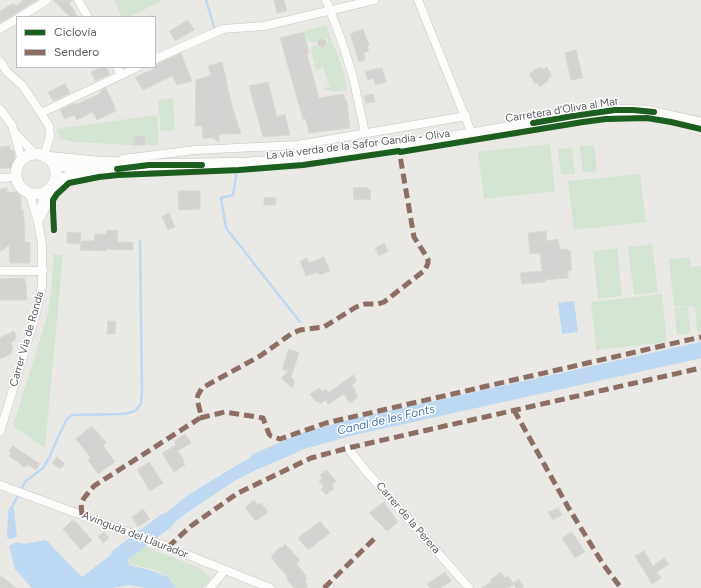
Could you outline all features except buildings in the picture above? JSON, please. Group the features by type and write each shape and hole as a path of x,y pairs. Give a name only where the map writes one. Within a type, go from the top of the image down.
{"street":[{"path":"22,16 47,0"},
{"path":"78,0 87,16"},
{"path":"326,0 352,72 365,133"},
{"path":"156,59 227,28 264,26 330,12 374,0"},
{"path":"418,0 472,134"},
{"path":"0,29 16,20"},
{"path":"0,61 7,72 22,85 42,113 48,126 50,134 44,158"},
{"path":"118,68 121,75"},
{"path":"42,113 136,68"},
{"path":"0,109 12,125 22,161"},
{"name":"Carretera d’Oliva al Mar","path":"149,165 249,164 319,158 615,110 645,111 701,123"},
{"path":"123,159 194,150 298,145 466,116"},
{"path":"14,132 44,158 56,173 49,188"},
{"path":"28,156 149,165 74,175 40,194 29,192 21,186 17,177 18,166 28,156"},
{"path":"44,158 76,168 111,170"},
{"path":"38,222 50,198 62,185 71,180 93,176 111,170"},
{"path":"0,178 17,177"},
{"name":"Carrer Via de Ronda","path":"38,222 49,188"},
{"name":"Carrer Via de Ronda","path":"0,430 38,309 41,292 43,271 42,248 38,222 29,192"},
{"path":"0,271 43,271"},
{"name":"Carrer de la Perera","path":"348,448 366,471 469,588"},
{"name":"Avinguda del Llaurador","path":"0,485 153,542 270,588"},
{"path":"210,588 225,570"}],"green space":[{"path":"114,0 159,0 160,2 131,16 122,16"},
{"path":"326,25 343,70 347,90 334,92 326,90 324,88 330,87 324,67 316,70 311,51 312,47 315,45 325,48 328,42 327,39 319,38 315,43 310,42 304,31"},
{"path":"173,98 175,130 161,131 158,100"},
{"path":"157,115 159,145 75,142 61,139 56,129"},
{"path":"550,144 555,191 484,199 478,152"},
{"path":"594,145 597,171 583,173 580,146"},
{"path":"572,148 575,174 561,175 558,149"},
{"path":"640,174 646,222 574,230 568,181"},
{"path":"652,244 658,292 634,295 628,247"},
{"path":"617,248 622,296 598,299 593,251"},
{"path":"54,254 63,255 45,448 13,426 47,317 51,292"},
{"path":"690,257 691,267 701,266 701,331 697,331 695,306 674,307 669,259"},
{"path":"662,294 667,342 596,350 591,302"},
{"path":"688,307 690,333 677,335 674,308"},
{"path":"143,546 198,567 211,578 202,588 176,588 171,579 155,570 129,564 130,556"}],"water":[{"path":"574,301 578,332 562,334 558,303"},
{"path":"275,447 280,458 236,480 185,514 158,536 144,531 184,498 201,487 244,461"},
{"path":"10,506 14,508 17,537 10,539 7,537 8,512"},
{"path":"46,540 82,577 130,540 143,546 129,557 129,565 153,571 168,577 176,588 146,588 129,585 112,588 32,588 15,569 9,546 16,542 24,544"}],"waterway":[{"path":"206,0 214,27"},
{"path":"241,168 237,170 233,195 221,198 226,228 300,322"},
{"path":"12,507 25,482 43,468 67,419 72,415 124,414 135,411 141,404 140,241"},
{"name":"Canal de les Fonts","path":"257,461 303,441 349,428 701,350"},
{"name":"Canal de les Fonts","path":"119,556 166,521"}],"marked path":[{"path":"82,515 81,504 94,486 200,418 201,415 197,399 202,388 260,356 291,334 300,330 324,327 356,307 365,304 378,304 384,302 425,270 428,259 414,237 399,150"},
{"path":"200,418 225,412 263,418 269,434 280,439 326,423 701,337"},
{"path":"168,547 191,526 238,493 311,458 348,448 701,368"},
{"path":"514,410 568,507 603,564 621,588"},
{"path":"324,588 375,538"}],"cycle path":[{"path":"533,123 615,110 654,112"},
{"name":"La via verda de la Safor Gandia - Oliva","path":"54,230 53,200 57,194 69,183 99,177 239,170 303,165 400,152 606,119 647,118 701,129"},
{"path":"117,169 149,165 202,165"}]}
